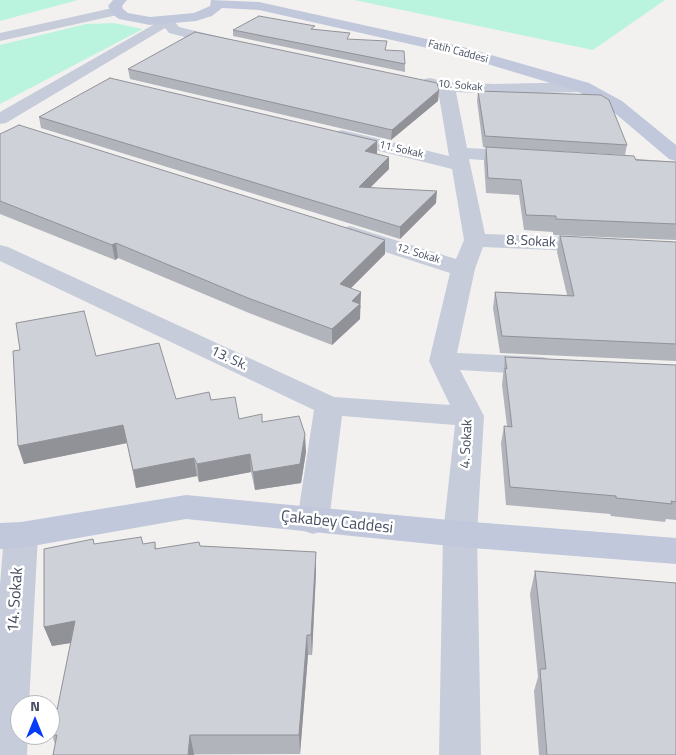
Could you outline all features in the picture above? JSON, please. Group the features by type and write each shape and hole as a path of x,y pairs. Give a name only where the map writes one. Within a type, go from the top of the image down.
{"street":[{"path":"0,38 119,6 136,19 167,21 196,17 207,13 218,2"},
{"name":"Fatih Caddesi","path":"218,2 259,6 458,50 583,87 616,105 676,155"},
{"path":"167,21 174,30 239,45"},
{"path":"0,119 167,21"},
{"path":"78,73 107,80"},
{"name":"10. Sokak","path":"418,81 446,87 494,89 583,87"},
{"path":"446,87 475,240 463,268 442,361 569,367"},
{"name":"11. Sokak","path":"327,133 460,159 538,158"},
{"path":"656,165 676,166"},
{"name":"12. Sokak","path":"331,227 463,268"},
{"name":"8. Sokak","path":"475,240 619,246"},
{"name":"13. Sk.","path":"0,252 330,406 470,416"},
{"name":"4. Sokak","path":"442,361 470,416 460,534 460,755"},
{"path":"313,521 330,406"},
{"name":"Çakabey Caddesi","path":"10,535 186,507 313,521 676,551"},
{"name":"14. Sokak","path":"6,755 10,535"}],"green space":[{"path":"0,0 78,0 0,21"},
{"path":"354,0 665,0 593,50"},
{"path":"114,23 143,29 0,104 0,45 86,24"}],"building":[{"path":"259,16 315,26 311,29 350,33 347,39 387,41 385,50 404,51 405,64 233,30"},
{"path":"195,32 437,83 439,90 392,130 128,69"},
{"path":"110,78 377,141 365,151 389,157 359,187 437,191 400,227 39,117"},
{"path":"478,91 601,95 609,100 627,145 485,136"},
{"path":"19,125 385,240 340,284 361,292 352,301 360,304 332,329 248,298 116,243 112,245 0,201 0,134"},
{"path":"486,147 634,156 636,160 676,162 676,224 556,219 556,216 526,215 521,180 488,178"},
{"path":"560,236 676,242 676,344 502,336 495,292 574,296"},
{"path":"84,311 96,356 159,343 176,399 209,392 211,400 235,397 239,419 262,414 262,422 299,416 305,434 300,464 253,472 250,454 197,464 194,458 133,470 123,425 18,446 13,351 20,350 16,323"},
{"path":"505,357 676,365 676,502 671,501 672,504 616,498 616,496 510,487 504,426 512,427"},
{"path":"141,537 143,544 155,542 155,549 199,542 200,546 316,552 311,635 307,635 299,735 190,735 188,755 53,755 55,745 60,745 60,695 75,621 44,627 44,549 93,539 94,544"},
{"path":"535,571 676,583 676,755 547,755 540,669 546,669"}]}
